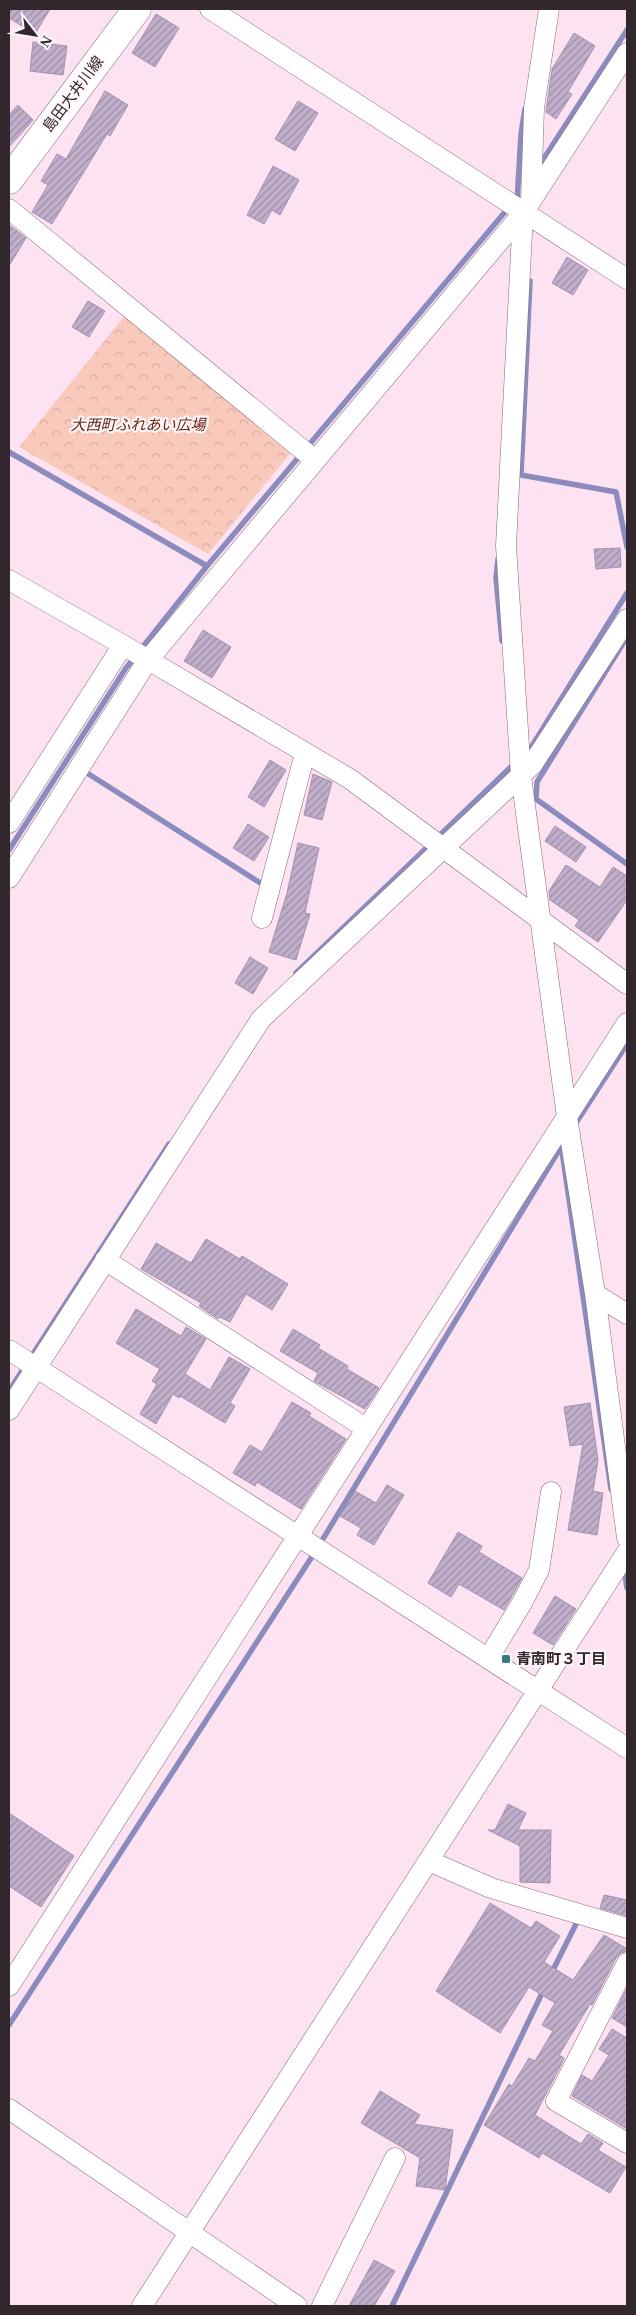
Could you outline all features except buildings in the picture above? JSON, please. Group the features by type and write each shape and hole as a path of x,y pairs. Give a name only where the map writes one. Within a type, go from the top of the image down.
{"main road":[{"name":"島田大井川線","path":"9,180 137,9"}],"street":[{"path":"210,9 527,206 627,279"},
{"path":"549,9 534,108 506,546 521,776 567,1117 595,1294 627,1538"},
{"path":"9,878 148,660 527,206 627,53"},
{"path":"9,209 315,460"},
{"path":"9,580 124,645 350,779 627,984"},
{"path":"9,1410 261,1019 532,765 627,619"},
{"path":"9,823 124,645"},
{"path":"262,918 305,753"},
{"path":"9,1986 627,1023"},
{"path":"105,1260 367,1429"},
{"path":"595,1294 627,1314"},
{"path":"9,1350 627,1748"},
{"path":"488,1659 523,1601 539,1570 551,1492"},
{"path":"142,2306 627,1552"},
{"path":"429,1861 491,1888 627,1928"},
{"path":"627,1963 556,2101 627,2143"},
{"path":"9,2109 297,2306"},
{"path":"322,2306 395,2158"}],"green space":[{"name":"大西町ふれあい広場","path":"126,314 293,450 208,554 19,447"}],"waterway":[{"path":"539,166 627,30"},
{"path":"517,202 521,134 525,109"},
{"path":"207,566 510,206"},
{"path":"530,281 521,475 616,492 627,547"},
{"path":"9,452 207,566 126,668 9,850"},
{"path":"498,559 496,578 502,641"},
{"path":"525,753 532,746 627,593"},
{"path":"627,637 537,782 536,799 627,864"},
{"path":"296,973 515,763"},
{"path":"87,773 262,884"},
{"path":"574,1126 627,1044"},
{"path":"560,1137 611,1489"},
{"path":"9,1391 169,1144"},
{"path":"9,2025 315,1552 561,1147"},
{"path":"624,1568 627,1588"},
{"path":"551,1974 577,1922"},
{"path":"392,2306 544,1989"}],"place":[{"name":"青南町３丁目","path":"506,1659"}]}
